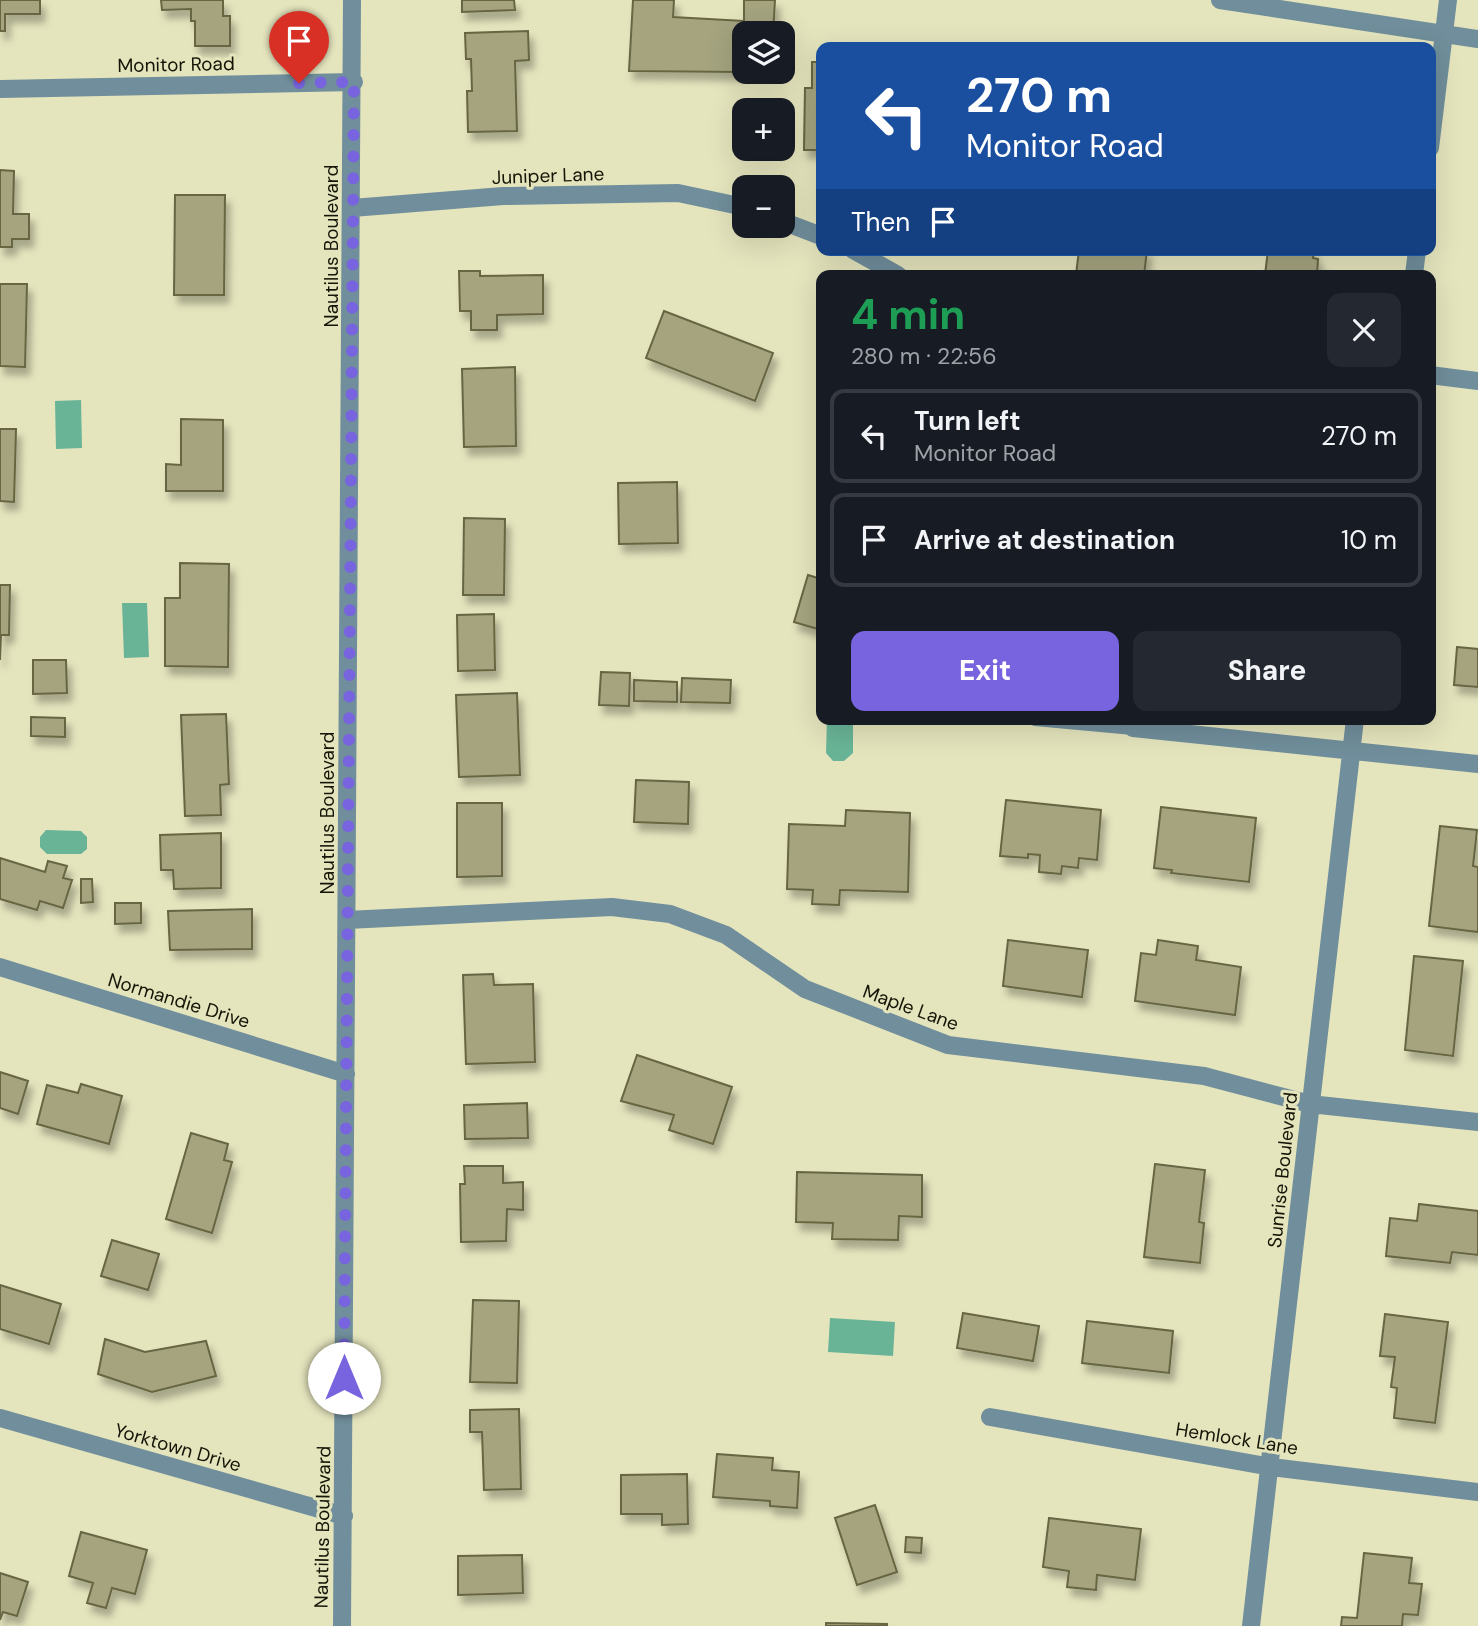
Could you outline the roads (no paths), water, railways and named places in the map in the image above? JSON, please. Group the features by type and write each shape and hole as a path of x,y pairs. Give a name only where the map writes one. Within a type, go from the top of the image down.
{"street":[{"name":"Nautilus Boulevard","path":"342,1626 354,82 352,0"},
{"path":"1220,0 1444,36 1478,39"},
{"path":"1436,100 1448,0"},
{"name":"Monitor Road","path":"0,89 354,82"},
{"name":"Juniper Lane","path":"352,208 503,196 678,193 732,204"},
{"path":"795,225 816,234"},
{"path":"864,256 889,270"},
{"path":"1436,376 1478,381"},
{"name":"Sunrise Boulevard","path":"1251,1626 1354,725"},
{"path":"1133,728 1478,764"},
{"name":"Maple Lane","path":"347,920 612,908 670,914 726,935 805,989 948,1045 1204,1076 1310,1104 1478,1122"},
{"name":"Normandie Drive","path":"0,967 346,1074"},
{"name":"Hemlock Lane","path":"990,1417 1271,1467 1478,1492"},
{"name":"Yorktown Drive","path":"0,1418 344,1516"}],"lane":[{"path":"1100,725 1133,728"}]}
